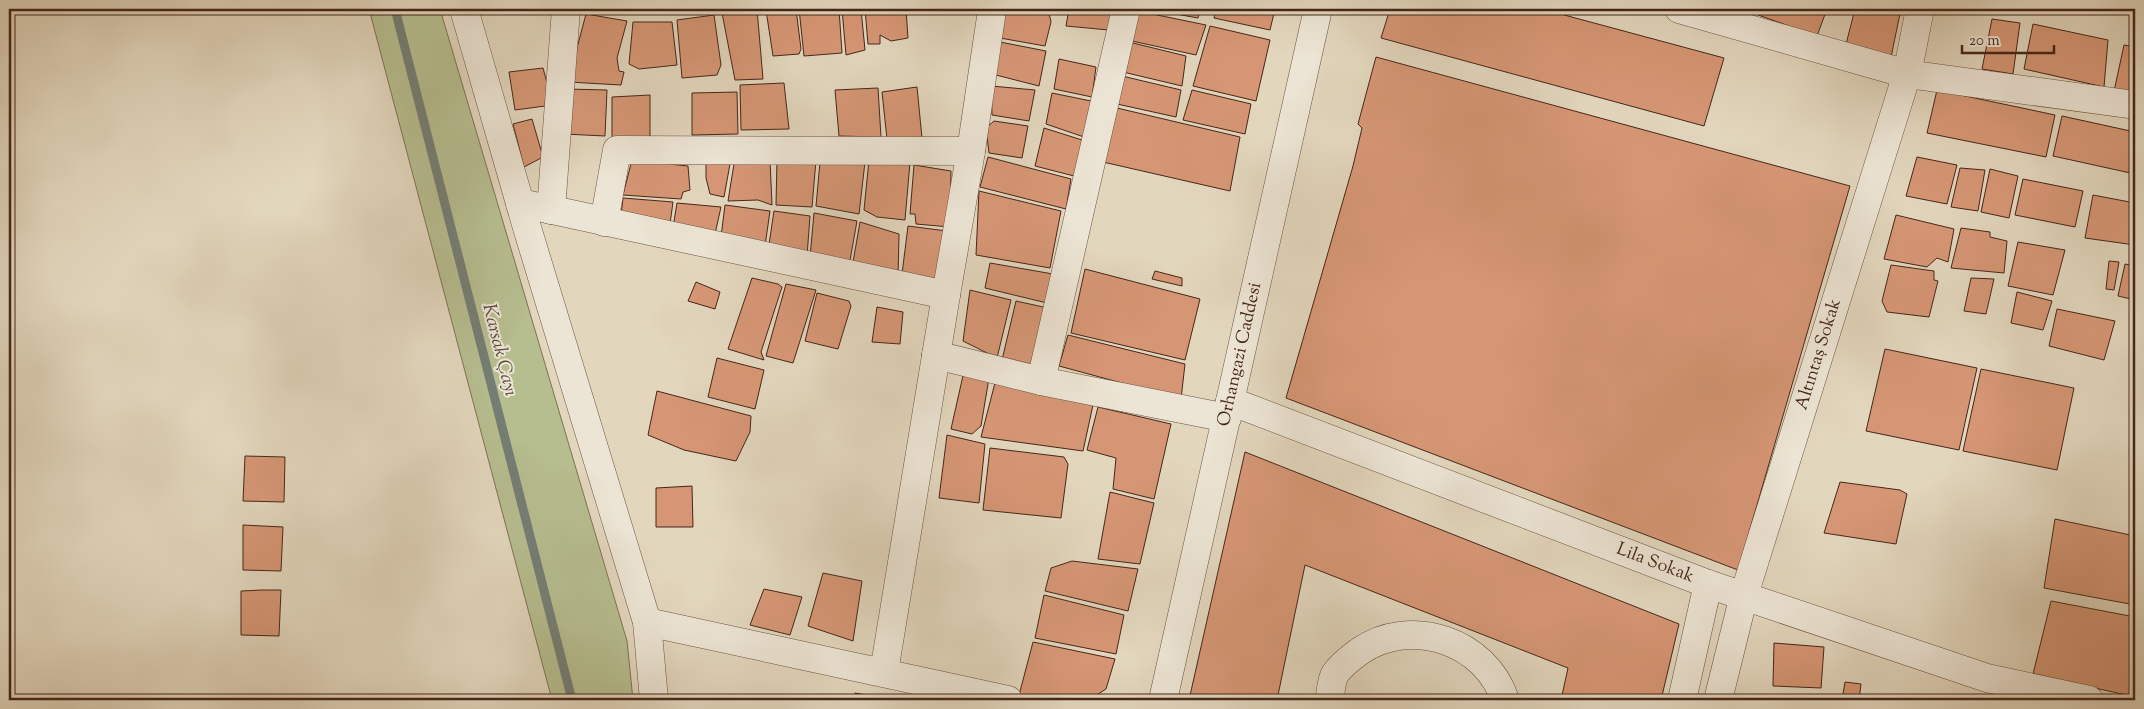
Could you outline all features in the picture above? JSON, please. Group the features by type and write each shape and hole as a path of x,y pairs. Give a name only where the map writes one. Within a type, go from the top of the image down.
{"street":[{"path":"464,9 520,204 647,622 654,700"},
{"path":"551,210 566,9"},
{"path":"884,672 971,151 991,17 990,9"},
{"path":"1041,382 1126,9"},
{"name":"Orhangazi Caddesi","path":"1163,700 1318,9"},
{"path":"1679,9 1907,74 2135,105"},
{"name":"Altıntaş Sokak","path":"1718,700 1744,595 1907,74 1920,9"},
{"path":"604,222 617,150 971,151"},
{"path":"520,204 946,295"},
{"name":"Lila Sokak","path":"936,354 1041,382 1228,409 1708,584 1987,678 2089,700"},
{"path":"1682,700 1708,584"},
{"path":"647,622 1008,700"},
{"path":"1329,700 1334,675 1350,658 1366,647 1386,638 1409,634 1432,636 1454,644 1474,656 1490,672 1502,691 1505,700"}],"green space":[{"path":"369,9 440,9 627,641 633,700 552,700"}],"building":[{"path":"757,9 763,79 735,80 722,13"},
{"path":"796,9 801,49 799,54 773,56 766,10"},
{"path":"799,9 839,9 842,53 804,56"},
{"path":"842,9 861,9 865,50 846,55"},
{"path":"865,9 906,9 908,38 891,41 880,35 880,44 868,44"},
{"path":"1006,9 1032,9 1049,13 1051,22 1045,46 1000,38"},
{"path":"1069,9 1114,9 1109,30 1066,26"},
{"path":"1148,9 1200,9 1198,18"},
{"path":"1216,9 1275,9 1270,30 1214,18"},
{"path":"1390,9 1542,9 1724,58 1704,126 1381,38"},
{"path":"1748,9 1827,9 1817,36 1747,11"},
{"path":"1855,9 1901,9 1891,57 1845,48"},
{"path":"2092,9 2135,9 2135,13"},
{"path":"1138,11 1206,25 1196,55 1132,41"},
{"path":"586,14 627,21 617,58 619,71 624,72 621,85 568,82"},
{"path":"714,15 721,65 717,75 682,78 677,20"},
{"path":"1992,19 2020,23 2013,74 1982,69"},
{"path":"633,22 672,22 677,65 639,69 629,64"},
{"path":"2033,24 2108,40 2104,87 2024,69"},
{"path":"1210,26 1270,40 1256,101 1193,86"},
{"path":"1000,42 1046,51 1039,86 992,74"},
{"path":"1129,42 1186,56 1182,86 1123,72"},
{"path":"2124,45 2135,47 2135,102 2113,96"},
{"path":"1376,57 1850,186 1738,570 1286,398 1353,166 1362,128 1358,124"},
{"path":"1059,59 1096,67 1092,97 1054,89"},
{"path":"543,68 547,83 545,106 515,110 509,72"},
{"path":"1122,76 1181,90 1176,117 1117,104"},
{"path":"784,83 789,129 741,130 740,85"},
{"path":"991,86 1035,90 1029,121 992,115"},
{"path":"917,87 922,138 887,139 882,92"},
{"path":"878,88 881,137 839,136 835,90"},
{"path":"566,89 607,90 605,136 564,134"},
{"path":"1192,90 1251,104 1245,134 1183,120"},
{"path":"1937,90 2055,115 2046,157 1927,133"},
{"path":"737,92 738,134 692,135 692,93"},
{"path":"1052,93 1091,101 1084,137 1046,124"},
{"path":"650,95 650,141 612,142 612,97"},
{"path":"1117,108 1240,137 1230,191 1103,162"},
{"path":"2062,116 2135,132 2135,174 2053,156"},
{"path":"532,119 543,157 524,167 513,124"},
{"path":"994,121 1028,126 1022,158 989,153 986,128"},
{"path":"1044,128 1082,140 1078,177 1035,166"},
{"path":"988,157 1071,179 1066,209 980,187"},
{"path":"1917,157 1957,165 1947,204 1906,196"},
{"path":"632,160 688,166 690,190 683,192 681,199 623,195"},
{"path":"770,160 772,205 758,200 728,201 734,164"},
{"path":"777,160 816,160 812,207 776,205"},
{"path":"869,160 910,162 905,220 877,217 864,210"},
{"path":"820,162 865,162 859,214 816,206"},
{"path":"706,163 730,164 724,197 710,194 706,178"},
{"path":"914,165 951,171 950,227 916,224 915,214 910,214"},
{"path":"1960,168 1985,170 1978,211 1951,207"},
{"path":"1990,169 2018,176 2009,218 1981,212"},
{"path":"2023,179 2083,191 2075,227 2015,215"},
{"path":"979,191 1061,211 1050,268 976,255"},
{"path":"2093,195 2135,203 2135,245 2085,238"},
{"path":"623,198 673,202 669,231 620,224"},
{"path":"677,203 721,207 713,243 672,234"},
{"path":"725,205 770,211 764,253 720,245"},
{"path":"774,211 810,216 807,256 768,251"},
{"path":"814,213 857,221 849,266 810,257"},
{"path":"1896,215 1954,229 1948,262 1937,258 1927,267 1884,259"},
{"path":"860,222 899,234 898,278 852,268"},
{"path":"908,226 947,231 940,274 924,285 901,282"},
{"path":"1961,228 1990,232 1990,237 2007,241 2004,273 1951,268"},
{"path":"2018,242 2065,250 2053,295 2008,286"},
{"path":"2109,261 2119,262 2114,290 2106,289"},
{"path":"990,263 1053,274 1047,303 985,288"},
{"path":"2125,264 2135,266 2135,300 2118,296"},
{"path":"1891,265 1934,271 1934,280 1938,281 1929,317 1887,312 1882,301"},
{"path":"1085,269 1200,299 1185,360 1071,333"},
{"path":"1155,271 1182,278 1182,286 1152,279"},
{"path":"752,278 778,284 782,287 761,352 764,360 728,349"},
{"path":"1971,278 1994,279 1986,314 1964,311"},
{"path":"696,282 720,292 715,309 688,301"},
{"path":"786,284 816,290 793,363 766,356"},
{"path":"970,290 1011,300 997,358 963,341"},
{"path":"2017,292 2052,301 2043,330 2011,323"},
{"path":"817,293 849,301 851,306 838,349 805,341"},
{"path":"1016,301 1048,308 1036,368 1002,360"},
{"path":"877,307 903,312 900,344 872,342"},
{"path":"2057,309 2115,321 2104,360 2049,346"},
{"path":"1068,335 1185,364 1181,399 1059,366"},
{"path":"1885,349 1977,368 1959,450 1866,431"},
{"path":"717,358 764,370 755,409 708,397"},
{"path":"1981,369 2074,388 2057,470 1963,451"},
{"path":"964,371 989,378 981,426 972,434 951,429"},
{"path":"996,379 1093,405 1083,451 981,437"},
{"path":"657,391 751,416 750,432 736,461 684,450 648,435"},
{"path":"1098,407 1171,424 1154,499 1113,489 1116,458 1087,450"},
{"path":"947,435 985,444 979,503 939,498"},
{"path":"990,448 1064,457 1068,464 1061,518 983,510"},
{"path":"1245,452 1679,624 1661,700 1561,700 1568,668 1305,565 1277,700 1189,700"},
{"path":"245,456 285,457 284,502 243,501"},
{"path":"1840,482 1900,490 1907,494 1896,544 1824,533"},
{"path":"692,486 693,527 656,527 656,488"},
{"path":"1110,492 1154,503 1140,564 1098,559"},
{"path":"2055,519 2135,536 2135,605 2044,588"},
{"path":"243,525 283,527 281,571 243,570"},
{"path":"1072,561 1138,569 1128,611 1045,591 1051,568"},
{"path":"823,573 862,581 853,641 808,626"},
{"path":"764,589 802,597 790,635 750,625"},
{"path":"281,590 279,636 241,635 241,591"},
{"path":"1044,595 1124,615 1116,654 1035,638"},
{"path":"2051,601 2135,617 2135,697 2033,674"},
{"path":"1033,642 1115,659 1106,689 1089,700 1018,699"},
{"path":"1774,643 1824,647 1821,688 1773,686"},
{"path":"1845,682 1861,684 1859,700 1842,700"},
{"path":"855,693 894,700 854,700"}],"waterway":[{"name":"Karsak Çayı","path":"395,9 572,700"}]}
